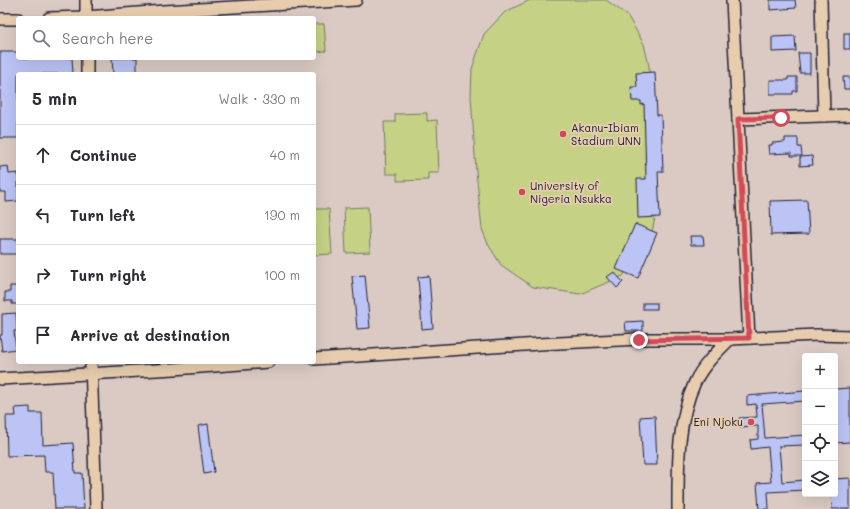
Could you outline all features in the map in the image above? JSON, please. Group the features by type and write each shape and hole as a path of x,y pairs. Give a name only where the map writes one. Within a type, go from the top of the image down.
{"street":[{"path":"86,0 86,16"},
{"path":"99,16 164,6 356,0"},
{"path":"732,0 749,338"},
{"path":"821,0 824,116"},
{"path":"0,19 16,19"},
{"path":"87,60 87,72"},
{"path":"738,119 850,115"},
{"path":"316,358 539,344 817,335 850,336"},
{"path":"678,509 680,433 686,407 696,381 709,361 730,339"},
{"path":"91,364 96,509"},
{"path":"0,379 238,364"}],"green space":[{"name":"Akanu-Ibiam Stadium UNN","path":"531,0 606,0 627,15 644,44 649,66 657,207 650,243 623,276 580,294 533,287 501,265 488,244 482,229 471,96 472,69 484,34 505,12"},
{"path":"316,24 324,24 326,51 316,52"},
{"path":"427,113 427,121 437,120 439,173 428,173 428,180 397,181 397,174 386,174 384,122 395,122 395,114"},
{"path":"368,207 370,252 346,253 344,208"},
{"path":"316,209 329,209 332,254 316,255"}],"building":[{"path":"770,0 795,0 796,8 770,10"},
{"path":"844,33 850,33 850,49 844,49"},
{"path":"795,36 796,51 772,52 772,37"},
{"path":"0,52 16,52 16,60 72,60 73,72 16,72 16,138 0,138"},
{"path":"798,53 810,53 810,73 800,73"},
{"path":"112,60 137,60 137,72 113,72"},
{"path":"655,72 657,115 661,115 663,172 658,172 660,217 638,218 637,179 646,179 644,104 641,105 641,101 632,101 631,87 637,87 636,73"},
{"path":"788,77 797,77 797,91 793,91 793,94 770,94 770,80 788,80"},
{"path":"843,77 850,77 850,89 844,89"},
{"path":"785,138 798,138 798,147 801,147 802,156 791,156 791,153 769,154 768,145 772,145 772,143 785,142"},
{"path":"812,156 813,165 800,166 800,157"},
{"path":"8,166 9,174 16,173 16,201 6,202 6,192 0,192 0,167"},
{"path":"807,200 809,234 771,235 770,201"},
{"path":"635,224 657,233 638,278 616,269"},
{"path":"690,236 703,236 704,245 691,245"},
{"path":"0,239 16,239 16,254 0,254"},
{"path":"614,272 623,282 617,288 607,277"},
{"path":"365,275 370,328 357,329 352,276"},
{"path":"429,276 433,328 422,329 418,277"},
{"path":"10,286 16,286 16,304 12,304 12,301 5,301 5,292 10,292"},
{"path":"643,303 657,303 657,309 643,309"},
{"path":"16,313 16,331 14,331 16,349 2,351 0,335 2,335 2,314"},
{"path":"643,321 643,331 626,331 625,322"},
{"path":"850,388 850,442 838,443 838,389"},
{"path":"802,391 802,401 762,404 765,438 802,435 802,445 779,446 782,482 802,480 802,490 768,492 769,509 759,509 757,483 771,482 768,447 751,449 750,440 758,439 758,426 740,427 739,418 757,417 756,404 747,405 747,396"},
{"path":"30,407 30,413 42,413 43,445 73,443 75,473 82,473 84,509 55,509 53,472 45,472 44,455 7,456 6,416 16,416 15,408"},
{"path":"655,416 657,465 643,465 640,417"},
{"path":"208,424 214,472 204,474 198,426"},
{"path":"850,478 850,509 832,509 831,497 838,497 838,479"}],"place":[{"name":"Akanu-Ibiam Stadium UNN","path":"563,134"},
{"name":"University of Nigeria Nsukka","path":"522,192"},
{"name":"Eni Njoku","path":"751,422"}],"route":[{"path":"639,340 749,338 738,119 781,118"}]}
